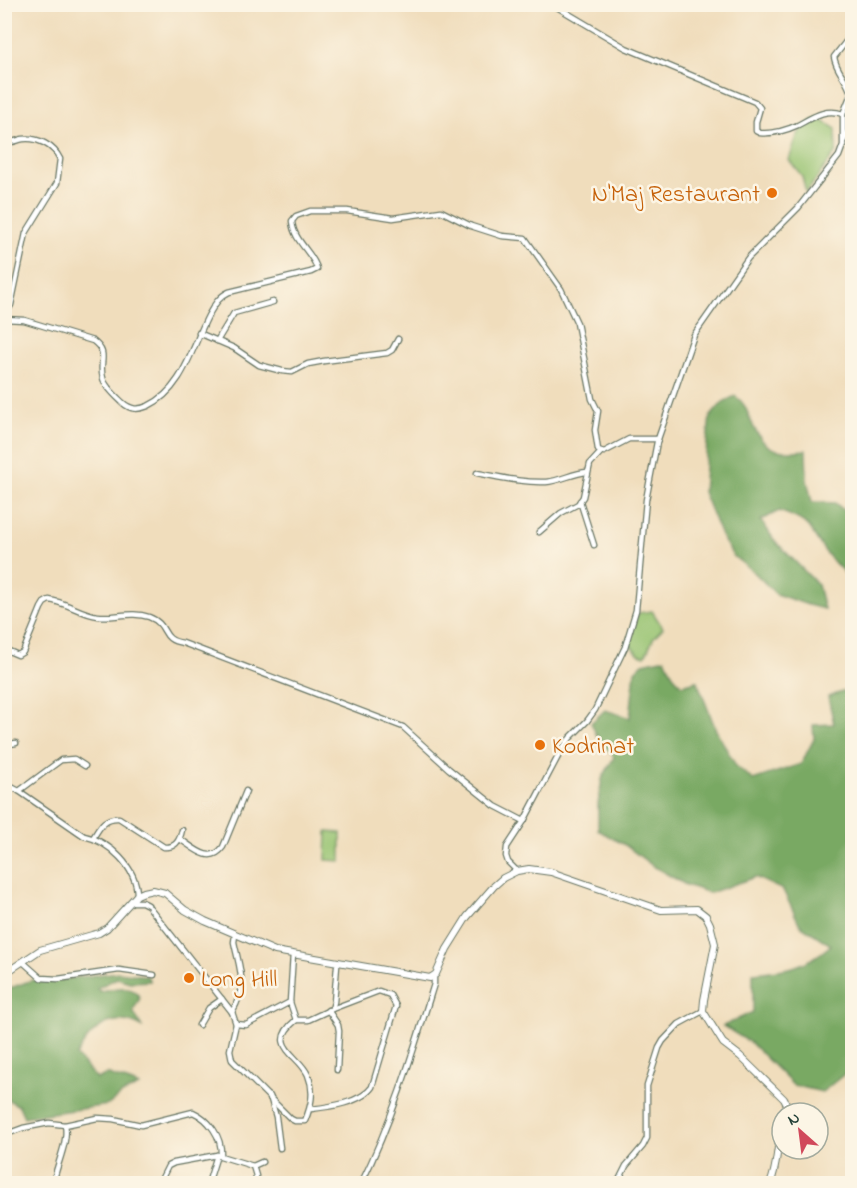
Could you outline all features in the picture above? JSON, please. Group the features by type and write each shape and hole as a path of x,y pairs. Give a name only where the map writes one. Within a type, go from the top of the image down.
{"main road":[{"path":"4,974 40,950 99,933 107,928 137,895 144,891 153,891 165,893 185,910 275,951 428,978 434,976 447,949 467,917 503,878 517,871 551,872 661,910 691,908 702,912 710,924 715,945 703,1011 723,1043 740,1056 785,1101"},
{"path":"770,1184 777,1161"}],"street":[{"path":"552,4 626,48 755,102 760,108 756,131 760,133 789,128 819,114 829,112 843,114"},
{"path":"843,145 843,114 851,94 835,64 834,57 852,34"},
{"path":"517,871 508,862 506,852 510,841 524,821 562,749 595,710 625,647 636,610 646,500 658,439 698,328 748,258 806,199 819,179 839,156 852,123"},
{"path":"4,149 6,142 34,140 52,148 60,159 57,183 26,233 11,304 4,318 24,321 93,340 103,352 102,372 105,384 123,403 136,410 153,404 173,386 216,301 223,295 316,269 316,264 303,248 293,229 292,221 296,216 310,211 347,211 393,218 441,211 471,226 502,236 525,238 561,289 577,323 592,399 598,411 595,430 596,446 601,452"},
{"path":"217,341 234,313 273,302"},
{"path":"199,333 234,348 263,367 292,372 308,364 387,353 392,350 398,339"},
{"path":"539,532 561,513 580,501 583,497 587,472 593,459 601,452 629,439 658,439"},
{"path":"477,472 506,479 548,482 587,472"},
{"path":"580,501 594,545"},
{"path":"4,649 13,655 23,652 41,608 50,600 95,616 139,614 148,616 162,626 168,639 173,642 183,643 253,668 403,727 495,806 524,821"},
{"path":"4,745 16,743"},
{"path":"19,790 61,760 75,759 85,766"},
{"path":"4,783 19,790 84,836 93,838 111,849 124,863 137,888 137,895"},
{"path":"180,839 207,856 219,854 246,791"},
{"path":"93,838 105,820 112,818 119,819 169,848 180,839 182,830"},
{"path":"131,902 149,906 232,1012 236,1024 230,1050 232,1060 287,1115 296,1121 305,1121 311,1110 309,1077 284,1044 286,1034 296,1020"},
{"path":"232,1012 240,997 243,984 234,942 236,935"},
{"path":"293,954 290,1002 296,1020"},
{"path":"23,962 41,978 58,979 119,970 154,975"},
{"path":"330,1009 334,1002 337,966"},
{"path":"361,1184 390,1120 408,1071 434,984 434,976"},
{"path":"296,1020 308,1020 330,1009 380,991 390,995 396,1006 369,1092 340,1104 311,1110"},
{"path":"199,1025 209,1008 222,999"},
{"path":"236,1024 246,1025 290,1002"},
{"path":"330,1009 339,1031 337,1070"},
{"path":"618,1184 626,1166 647,1138 647,1086 659,1048 679,1024 703,1011"},
{"path":"270,1096 276,1117 280,1148"},
{"path":"4,1135 23,1128 49,1123 65,1125 105,1118 141,1125 193,1112 209,1123 220,1143 219,1155 208,1184"},
{"path":"53,1184 67,1137 65,1125"},
{"path":"159,1184 168,1166 174,1163 219,1155 253,1166 262,1162"},
{"path":"253,1166 256,1176 255,1184"}],"green space":[{"path":"818,118 836,129 836,152 806,193 802,176 789,160 795,140 801,130"},
{"path":"735,396 741,401 760,437 771,448 786,451 806,450 807,480 812,502 835,503 852,517 852,581 827,554 807,525 797,518 779,511 761,520 774,540 818,585 824,609 776,594 755,573 733,556 721,536 703,492 707,442 710,417 723,402"},
{"path":"652,611 663,628 654,637 645,656 639,654 628,643 638,613"},
{"path":"665,658 673,675 682,685 697,681 716,730 736,766 753,780 801,764 814,739 813,725 834,724 828,697 850,689 852,691 852,1068 822,1092 793,1085 751,1043 723,1026 753,1012 753,973 775,971 804,963 831,945 800,925 783,890 755,877 710,893 686,885 598,830 598,804 602,779 614,757 598,738 591,723 605,710 630,718 635,671 643,663"},
{"path":"327,832 341,833 341,861 326,860"},
{"path":"119,972 147,976 150,981 130,982 117,978 97,988 99,991 126,988 136,993 140,998 133,1011 142,1027 121,1021 103,1025 88,1038 76,1056 97,1079 107,1074 139,1086 122,1094 108,1105 24,1117 19,1106 5,1098 5,990 32,980 50,981"}],"place":[{"name":"N'Maj Restaurant","path":"772,193"},
{"name":"Kodrinat","path":"540,745"},
{"name":"Long Hill","path":"189,978"}]}
